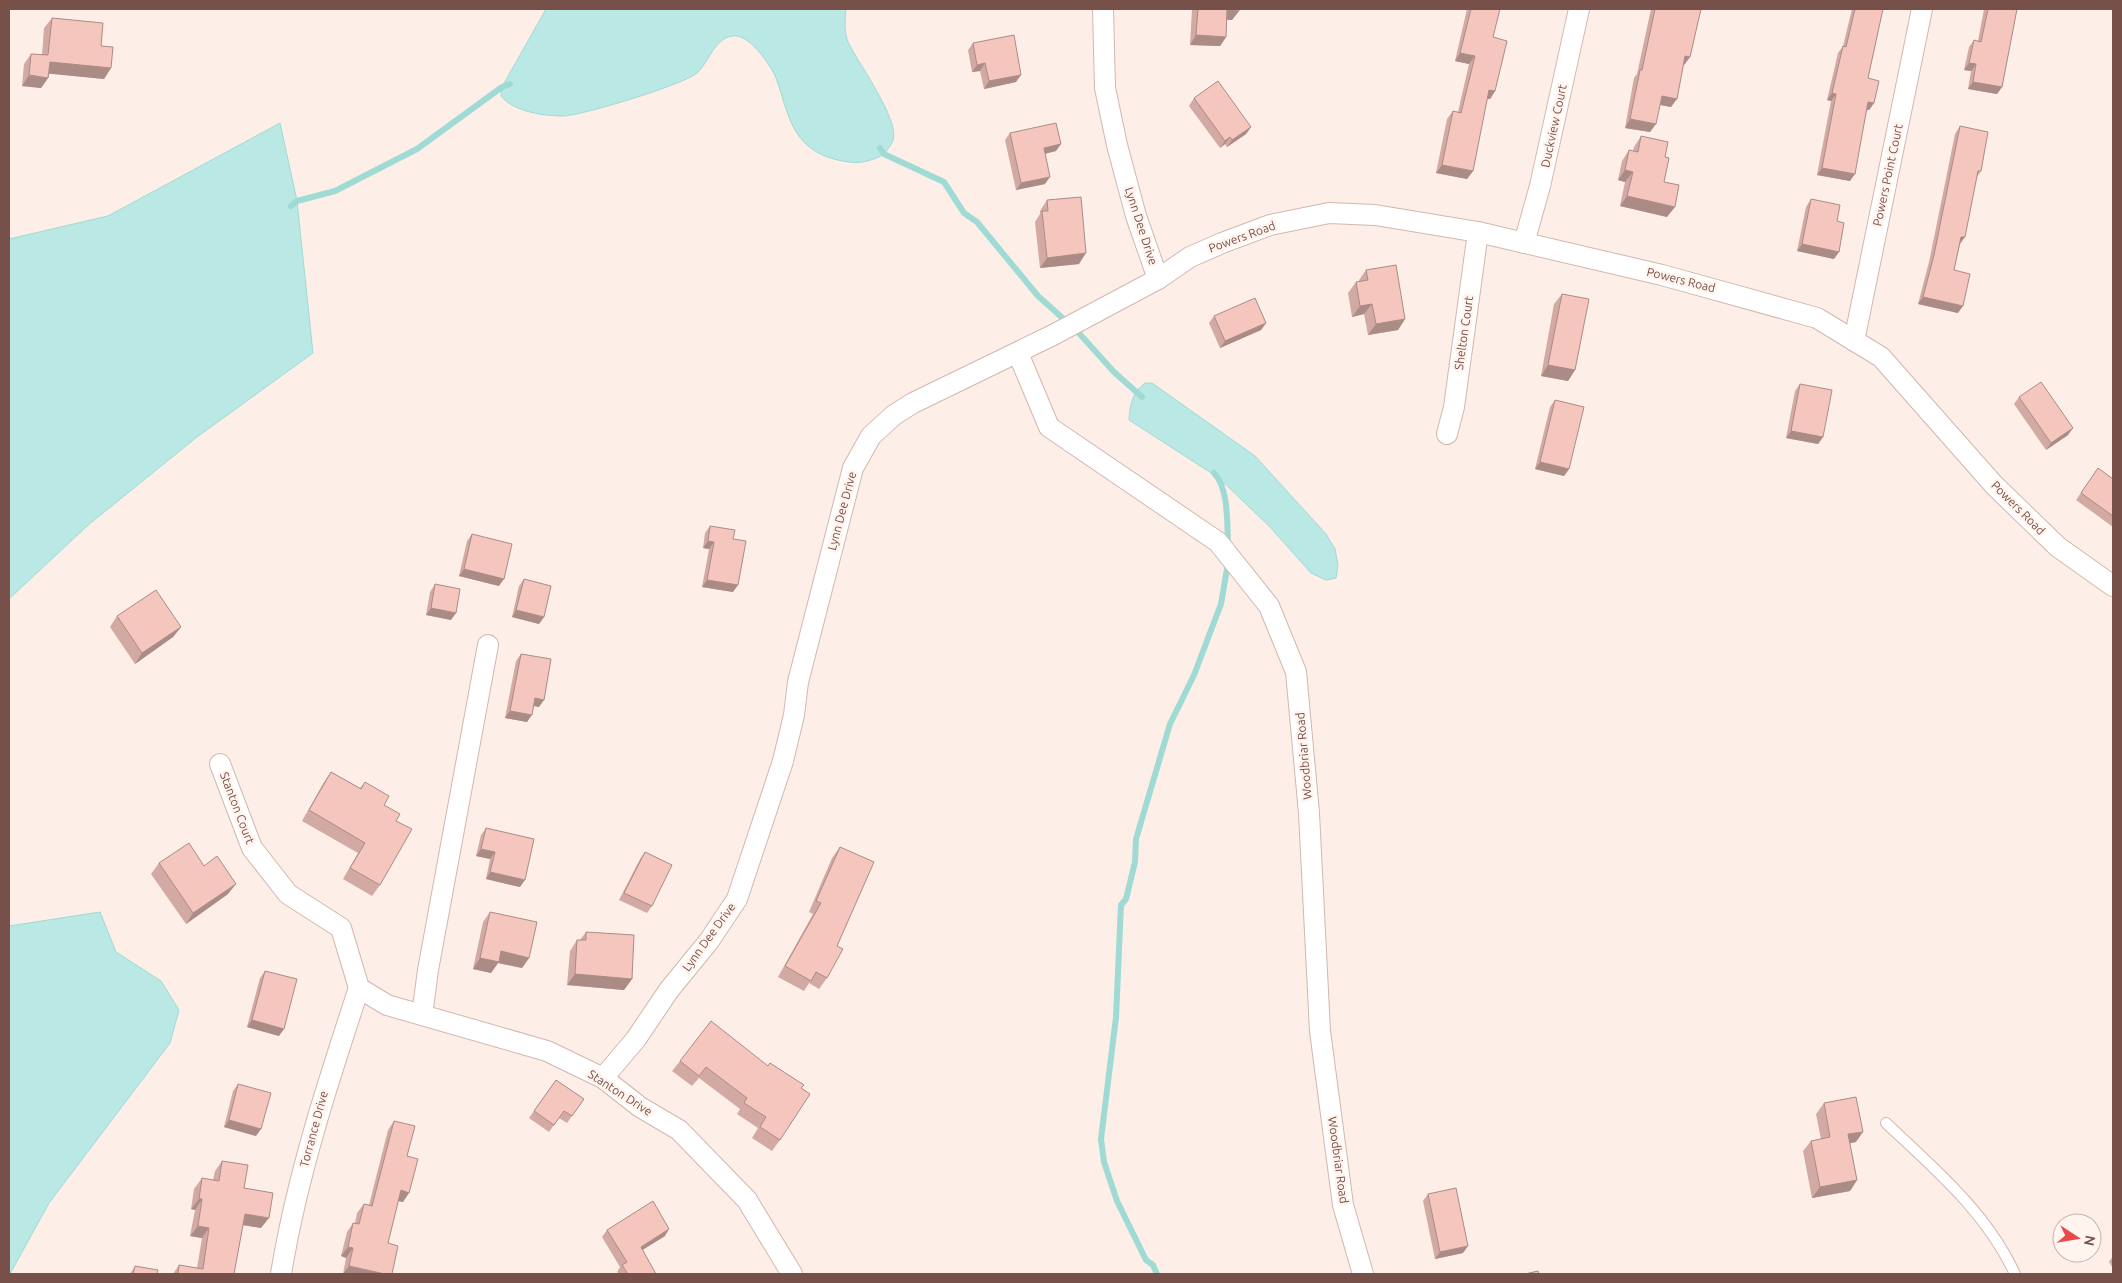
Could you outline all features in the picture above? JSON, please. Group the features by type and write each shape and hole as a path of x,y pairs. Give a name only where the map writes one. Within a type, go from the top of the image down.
{"street":[{"name":"Lynn Dee Drive","path":"603,1078 636,1039 669,990 709,941 737,899 783,762 794,715 798,682 853,468 871,436 913,403 1018,353 1158,279 1136,216 1117,145 1105,88 1103,9"},
{"name":"Duckview Court","path":"1524,243 1540,186 1579,9"},
{"name":"Powers Point Court","path":"1854,341 1922,9"},
{"name":"Powers Road","path":"1158,279 1190,257 1222,243 1270,225 1329,212 1375,215 1478,232 1741,295 1817,318 1881,357 1994,485 2058,547 2113,586"},
{"name":"Shelton Court","path":"1447,434 1454,407 1478,232"},
{"name":"Woodbriar Road","path":"1018,353 1049,427 1218,542 1269,606 1296,672 1305,758 1320,1031 1343,1205 1363,1274"},
{"path":"422,1015 428,970 488,644"},
{"name":"Stanton Court","path":"220,764 252,848 288,894 341,928 359,988"},
{"name":"Stanton Drive","path":"359,988 388,1005 548,1051 603,1078 640,1107 679,1130 747,1200 792,1274"},
{"name":"Torrance Drive","path":"281,1274 292,1215 308,1149 359,988"}],"lane":[{"path":"1886,1123 1956,1188 2004,1251 2015,1274"}],"water":[{"path":"546,9 846,9 845,30 848,42 877,91 890,119 893,140 885,153 877,158 863,162 837,160 815,151 805,143 794,129 776,78 769,65 752,44 739,36 726,38 716,46 697,73 654,92 591,111 564,116 539,114 521,109 501,96 502,87"},
{"path":"280,123 297,201 313,353 197,437 87,526 9,599 9,239 108,216"},
{"path":"1145,383 1152,383 1255,456 1326,534 1335,549 1338,565 1336,578 1326,580 1311,573 1270,527 1219,478 1129,420 1132,400"},
{"path":"100,912 116,952 161,981 179,1010 170,1043 49,1203 9,1274 9,926"}],"building":[{"path":"1198,9 1239,9 1239,11 1227,10 1226,37 1196,35"},
{"path":"1471,9 1500,9 1493,37 1507,41 1495,91 1489,90 1473,171 1442,165 1453,111 1461,113 1475,56 1460,53"},
{"path":"1655,9 1701,9 1690,57 1685,56 1677,99 1662,96 1656,124 1630,119"},
{"path":"1855,9 1883,9 1868,78 1879,81 1874,103 1868,102 1855,174 1822,168 1836,94 1832,93 1843,46 1846,47"},
{"path":"1988,9 2017,9 2002,87 1973,82 1976,64 1969,63 1974,40 1981,42"},
{"path":"52,18 103,23 101,46 113,47 111,68 50,62 48,78 29,75 31,54 48,55"},
{"path":"1014,35 1021,75 989,81 985,63 977,65 973,43"},
{"path":"1218,81 1251,127 1232,140 1230,137 1225,141 1194,98"},
{"path":"1056,123 1061,144 1044,148 1050,177 1021,183 1010,133"},
{"path":"1960,126 1988,132 1981,171 1978,171 1965,237 1961,237 1954,270 1970,274 1963,306 1923,297 1934,255"},
{"path":"1641,136 1668,142 1665,157 1669,158 1664,182 1679,185 1675,207 1627,196 1633,172 1625,170 1629,150 1638,152"},
{"path":"1081,197 1086,253 1047,258 1042,211 1048,211 1047,200"},
{"path":"1811,199 1840,205 1837,221 1844,223 1839,252 1802,244"},
{"path":"1396,265 1405,319 1376,324 1372,304 1360,306 1356,282 1368,280 1366,270"},
{"path":"1562,294 1589,299 1575,370 1548,365"},
{"path":"1255,298 1266,323 1225,341 1214,316"},
{"path":"2041,382 2073,428 2051,443 2019,397"},
{"path":"1800,384 1832,390 1823,437 1791,431"},
{"path":"1555,400 1584,407 1569,469 1540,462"},
{"path":"2098,468 2113,479 2113,516 2081,493"},
{"path":"710,526 735,530 733,539 746,541 738,585 707,580 714,542 708,541"},
{"path":"472,534 512,544 504,579 464,569"},
{"path":"524,579 551,586 544,617 516,610"},
{"path":"435,584 460,589 456,613 431,608"},
{"path":"156,590 181,627 142,653 117,616"},
{"path":"521,654 551,659 544,700 535,698 532,715 510,711"},
{"path":"331,772 361,789 365,782 389,796 384,805 400,814 396,821 412,829 380,885 350,868 365,843 309,810"},
{"path":"486,828 534,839 525,880 490,872 495,852 481,849"},
{"path":"189,843 204,866 217,856 236,884 193,913 159,863"},
{"path":"840,847 874,862 837,946 843,949 827,978 816,972 811,981 785,966 821,903 816,901"},
{"path":"645,852 672,865 652,906 624,893"},
{"path":"490,912 537,922 529,958 501,951 499,962 480,958"},
{"path":"586,932 634,935 632,979 575,974 577,940 586,940"},
{"path":"265,971 297,979 284,1029 252,1020"},
{"path":"711,1021 768,1066 770,1063 804,1085 801,1088 810,1094 780,1140 760,1127 766,1117 744,1103 747,1098 706,1067 699,1076 680,1061"},
{"path":"556,1080 584,1099 572,1116 564,1111 554,1125 534,1111"},
{"path":"238,1084 271,1093 261,1129 229,1120"},
{"path":"1856,1097 1863,1132 1848,1134 1857,1180 1820,1187 1811,1141 1830,1137 1824,1103"},
{"path":"394,1121 415,1126 407,1156 418,1159 409,1193 401,1190 388,1243 398,1246 392,1274 385,1274 349,1266 353,1248 348,1247 353,1223 359,1224 364,1204 372,1206"},
{"path":"222,1161 248,1165 244,1188 273,1193 269,1218 245,1214 234,1274 178,1274 179,1265 203,1269 209,1228 198,1226 202,1199 199,1199 202,1178 219,1181"},
{"path":"1456,1188 1468,1246 1440,1252 1428,1194"},
{"path":"653,1201 669,1229 641,1247 656,1274 628,1274 622,1265 627,1262 607,1230"},
{"path":"135,1266 158,1270 157,1274 133,1274"},
{"path":"1538,1271 1539,1274 1525,1274"}],"waterway":[{"path":"291,206 297,201 335,191 417,149 502,87 510,84"},
{"path":"880,148 884,154 944,182 964,213 977,222 1038,296 1077,331 1114,372 1142,397"},
{"path":"1214,473 1219,480 1225,497 1228,545"},
{"path":"1157,1274 1153,1265 1146,1260 1117,1201 1104,1162 1101,1139 1116,1017 1121,905 1126,899 1135,862 1136,839 1170,724 1194,675 1221,604 1228,563"}]}
